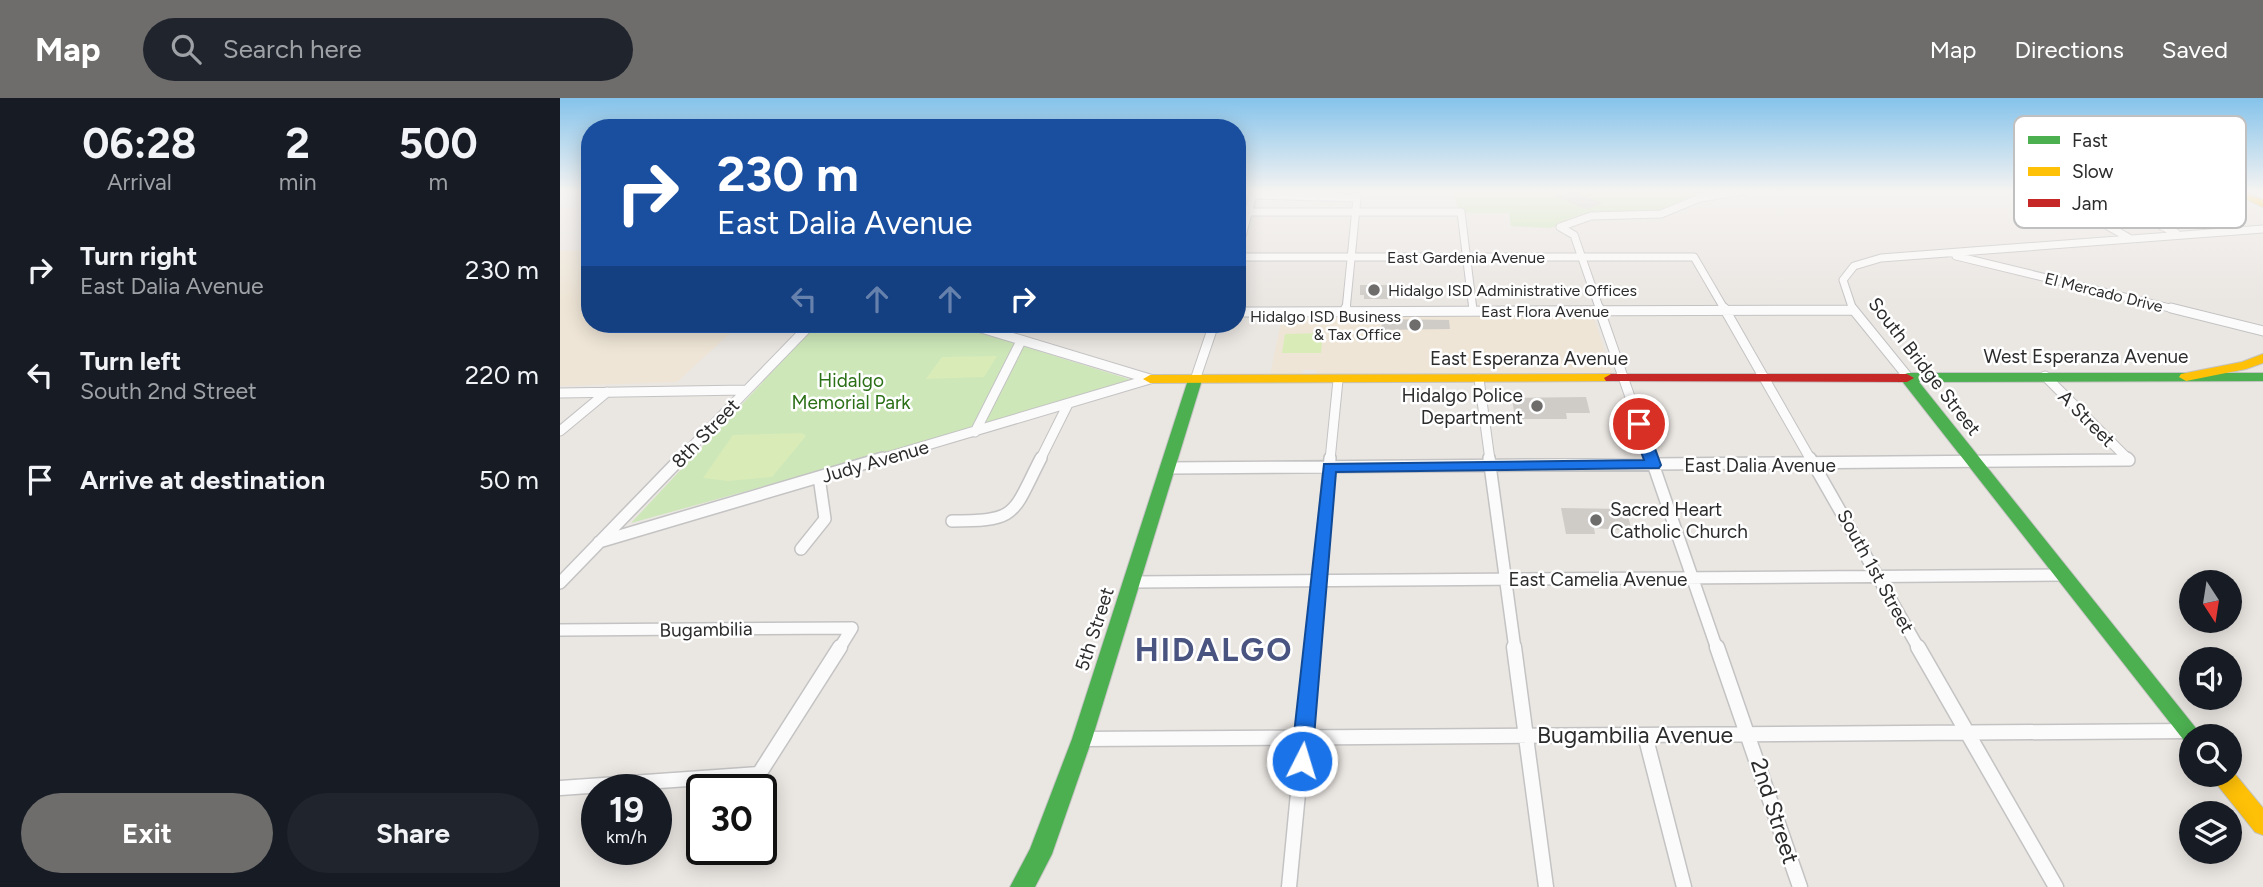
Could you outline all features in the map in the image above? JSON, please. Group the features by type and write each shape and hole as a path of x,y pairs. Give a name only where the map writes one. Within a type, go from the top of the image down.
{"street":[{"path":"1346,312 1355,228"},
{"path":"1463,228 1473,311"},
{"name":"2nd Street","path":"1561,228 1574,235 1800,887"},
{"path":"2111,228 2129,238"},
{"path":"2166,228 2178,234"},
{"name":"South Bridge Street","path":"2182,724 1853,310 1843,280 1854,266 1881,258 2259,228"},
{"name":"El Mercado Drive","path":"1945,253 2263,331"},
{"name":"East Gardenia Avenue","path":"1246,256 1694,257"},
{"name":"South 1st Street","path":"1694,257 1727,310 2056,887"},
{"name":"East Flora Avenue","path":"1246,312 1853,310"},
{"name":"8th Street","path":"560,583 802,333"},
{"path":"996,333 1150,379"},
{"path":"1195,380 1211,333"},
{"path":"975,432 1021,341"},
{"path":"2186,377 2246,365 2263,358"},
{"name":"A Street","path":"2045,376 2129,460"},
{"name":"West Esperanza Avenue","path":"1908,377 2263,377"},
{"name":"East Esperanza Avenue","path":"1150,379 1908,377"},
{"name":"Judy Avenue","path":"599,542 1150,379"},
{"path":"1479,379 1508,579 1525,735 1546,887"},
{"name":"5th Street","path":"1022,887 1040,854 1082,739 1195,380"},
{"path":"1289,887 1338,380"},
{"path":"560,393 746,390"},
{"path":"560,431 607,392"},
{"path":"952,521 994,521 1015,509 1068,404"},
{"name":"East Dalia Avenue","path":"1168,468 1816,465 2129,460"},
{"path":"801,549 825,519 819,477"},
{"name":"East Camelia Avenue","path":"1132,582 2065,575"},
{"name":"Bugambilia","path":"560,630 852,628 759,774 560,788"},
{"path":"1645,734 1684,887"},
{"name":"Bugambilia Avenue","path":"1082,739 1645,734 2179,734"},
{"path":"2233,787 2263,825"}],"shaded area":[{"path":"581,250 581,333 730,333 677,382 560,386 560,251"},
{"path":"1593,315 1612,373 1316,375 1316,370 1303,370 1302,375 1270,375 1282,317"}],"green space":[{"name":"Hidalgo Memorial Park","path":"809,333 981,333 1135,381 1004,420 631,523"},
{"path":"1323,333 1321,353 1282,353 1285,334"},
{"path":"997,356 984,377 926,379 942,357"},
{"path":"802,433 806,436 772,477 728,481 703,478 733,435"}],"building":[{"name":"Hidalgo ISD Administrative Offices","path":"1360,285 1388,285 1388,299 1364,299 1364,295 1360,295"},
{"name":"Hidalgo ISD Business & Tax Office","path":"1382,319 1449,320 1450,329 1381,330"},
{"name":"Hidalgo Police Department","path":"1586,397 1590,413 1566,413 1567,419 1515,419 1512,398"},
{"name":"Sacred Heart Catholic Church","path":"1561,508 1626,509 1632,531 1594,528 1595,534 1566,534"}],"traffic: fast":[{"path":"1908,377 2183,724"},
{"path":"1907,378 2263,377"},
{"path":"1022,887 1040,854 1082,739 1195,380"}],"traffic: slow":[{"path":"2186,377 2246,365 2263,358"},
{"path":"1150,379 1611,378"},
{"path":"2233,787 2263,825"}],"traffic: jam":[{"path":"1611,378 1907,378"}],"place":[{"name":"Hidalgo ISD Administrative Offices","path":"1374,290"},
{"name":"Hidalgo ISD Business & Tax Office","path":"1415,325"},
{"name":"Hidalgo Police Department","path":"1537,406"},
{"name":"Sacred Heart Catholic Church","path":"1596,520"}],"district":[{"name":"HIDALGO","path":"1214,650"}],"route":[{"path":"1302,761 1329,467 1653,465 1639,424"}]}
